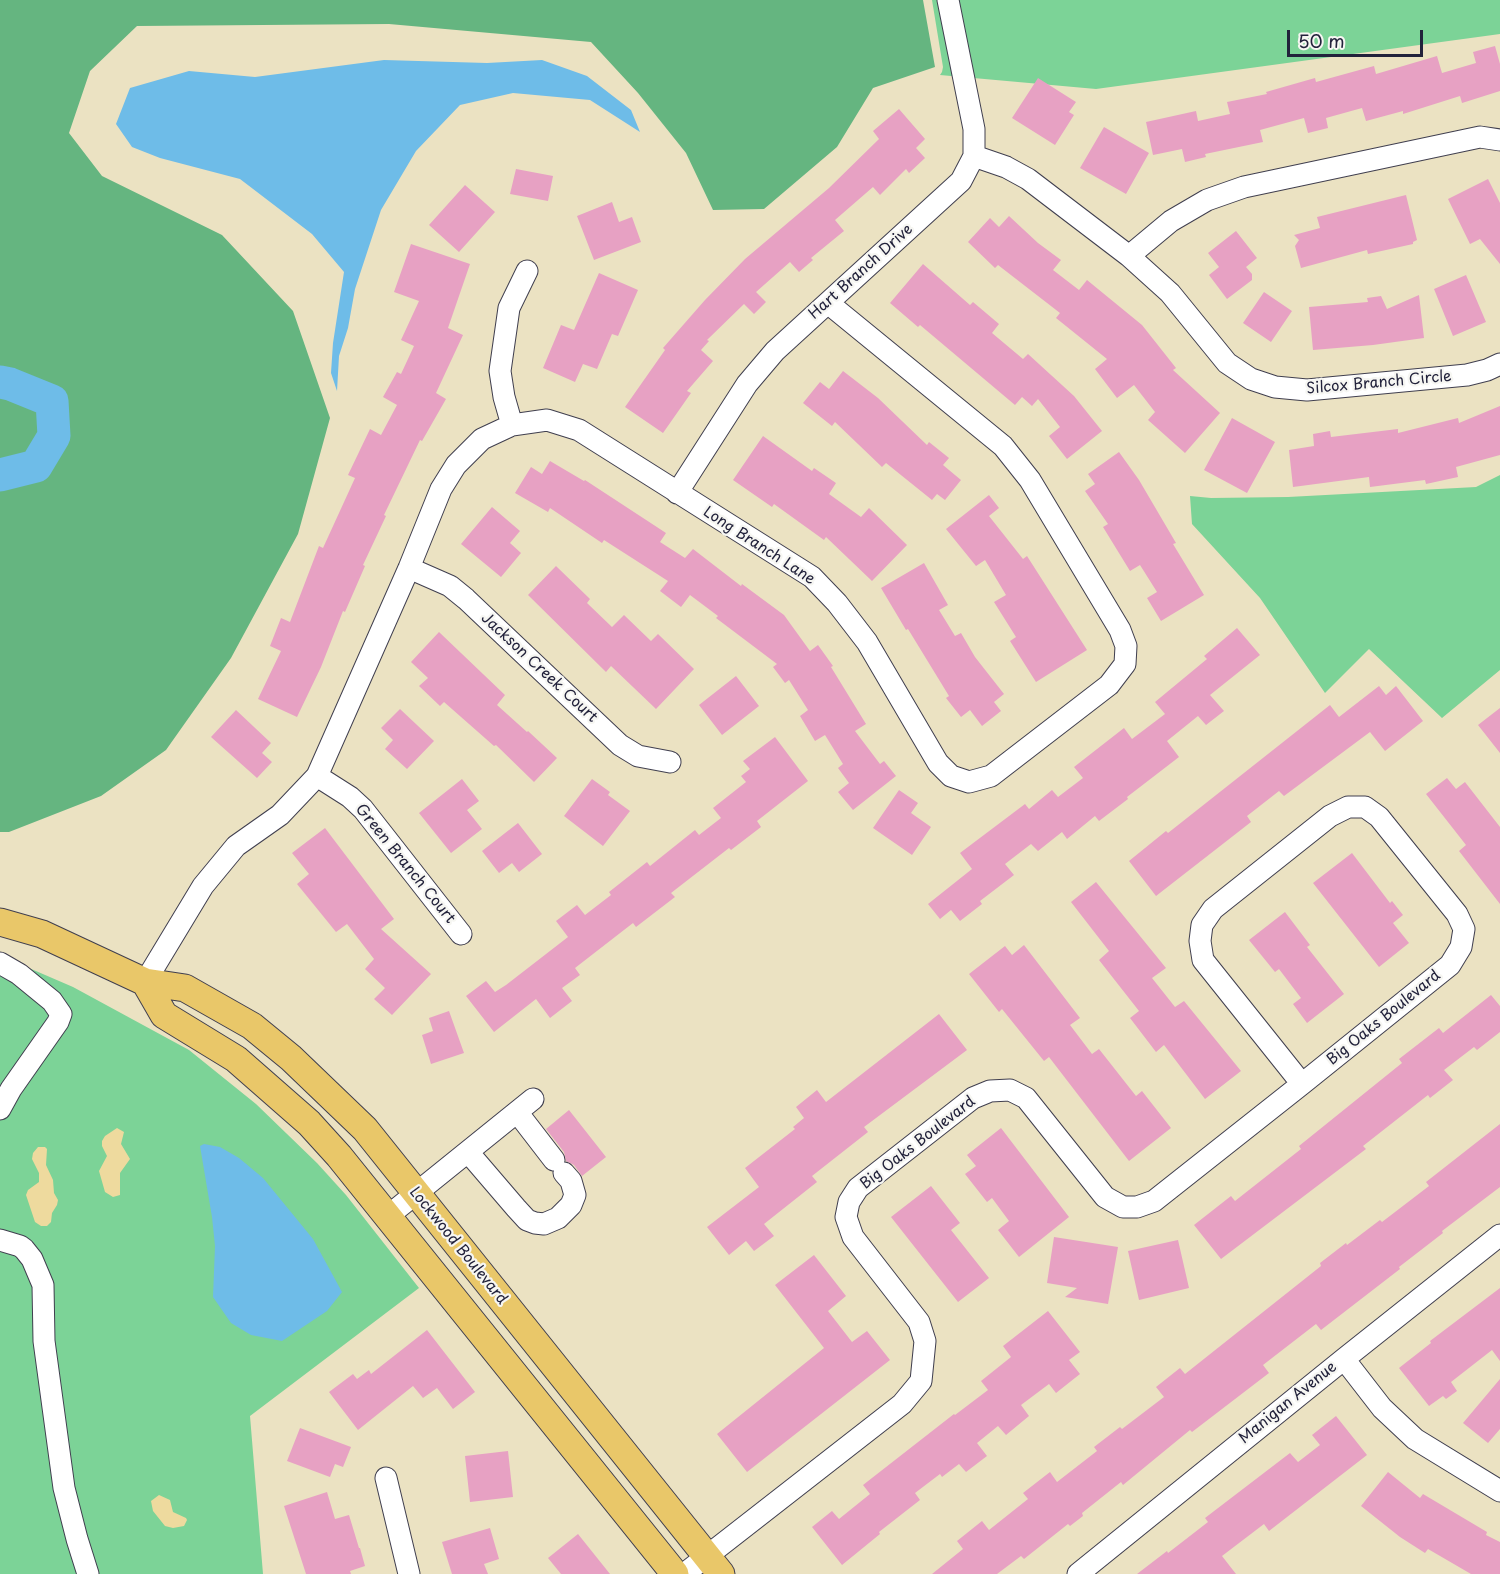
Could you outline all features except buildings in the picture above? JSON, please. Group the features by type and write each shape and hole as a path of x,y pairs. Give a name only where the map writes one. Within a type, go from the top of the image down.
{"main road":[{"name":"Lockwood Boulevard","path":"0,922 42,934 145,982 185,988 252,1026 291,1058 365,1129 714,1565"},
{"path":"145,982 164,1015 236,1059 309,1123 339,1156 675,1574"}],"street":[{"name":"Hart Branch Drive","path":"677,493 747,384 774,351 961,181 974,156 974,129 948,0"},
{"path":"1129,256 1171,221 1207,200 1244,187 1480,137 1500,140"},
{"name":"Silcox Branch Circle","path":"974,156 1006,167 1028,179 1129,256 1170,293 1227,363 1251,379 1275,387 1307,390 1467,375 1500,364"},
{"path":"512,425 500,371 509,308 527,270"},
{"name":"Long Branch Lane","path":"145,982 203,886 236,846 280,815 318,776 410,568 441,489 456,465 482,439 512,425 547,420 579,430 812,577 837,603 867,642 938,763 951,776 969,782 991,776 1109,685 1125,664 1126,646 1120,630 1030,480 1003,446 828,303"},
{"name":"Jackson Creek Court","path":"410,568 450,586 466,599 620,745 638,756 670,762"},
{"name":"Green Branch Court","path":"318,776 350,797 363,809 461,934"},
{"name":"Big Oaks Boulevard","path":"684,1574 714,1565 902,1404 921,1381 925,1341 919,1322 853,1237 846,1217 849,1202 858,1188 973,1098 990,1090 1010,1090 1026,1098 1105,1197 1123,1207 1137,1207 1154,1201 1302,1084 1450,965 1461,947 1464,929 1457,914 1379,817 1365,807 1348,807 1330,816 1213,909 1202,925 1200,941 1203,960 1302,1084"},
{"path":"0,963 19,974 52,1001 62,1014 0,1109"},
{"path":"388,1216 533,1099"},
{"path":"468,1152 527,1220 544,1224 558,1218 571,1205 575,1195 571,1181 517,1112"},
{"name":"Manigan Avenue","path":"1078,1574 1500,1235"},
{"path":"0,1240 24,1249 36,1267 43,1285 44,1341 64,1488 88,1574"},
{"path":"1344,1359 1382,1408 1415,1439 1500,1491"},
{"path":"386,1478 409,1574"}],"green space":[{"path":"0,0 923,0 935,67 873,88 837,147 764,209 713,210 686,153 638,93 591,42 389,24 137,26 90,71 69,133 102,176 222,235 293,311 330,418 298,534 231,658 166,750 101,796 9,832 0,832"},
{"path":"932,0 1500,0 1500,34 1096,89 940,75 943,67"},
{"path":"1500,475 1500,670 1442,718 1369,649 1325,693 1260,598 1192,524 1190,496 1288,497 1476,487"},
{"path":"0,959 15,962 73,987 189,1050 256,1104 317,1163 346,1195 419,1288 250,1416 263,1574 0,1574"}],"sand":[{"path":"117,1128 124,1132 121,1144 130,1159 120,1173 120,1195 113,1197 105,1192 99,1171 107,1156 102,1141 105,1136"},
{"path":"38,1147 47,1149 46,1165 58,1200 51,1222 47,1226 41,1226 35,1222 26,1195 28,1190 39,1182 39,1173 32,1159"},
{"path":"159,1495 170,1500 173,1512 186,1518 184,1526 173,1528 165,1526 153,1511 151,1501"}],"water":[{"path":"384,60 487,63 542,60 587,76 631,110 640,132 590,100 513,93 460,105 416,151 381,210 355,289 348,328 339,356 337,391 331,373 333,343 344,272 312,234 240,179 160,158 132,147 116,124 130,88 189,71 255,77"},
{"path":"204,1144 220,1147 239,1158 263,1178 313,1239 342,1292 327,1311 282,1341 251,1335 231,1323 213,1297 215,1246 200,1146"}],"waterway":[{"path":"0,382 52,401 54,436 36,466 0,475"}]}
